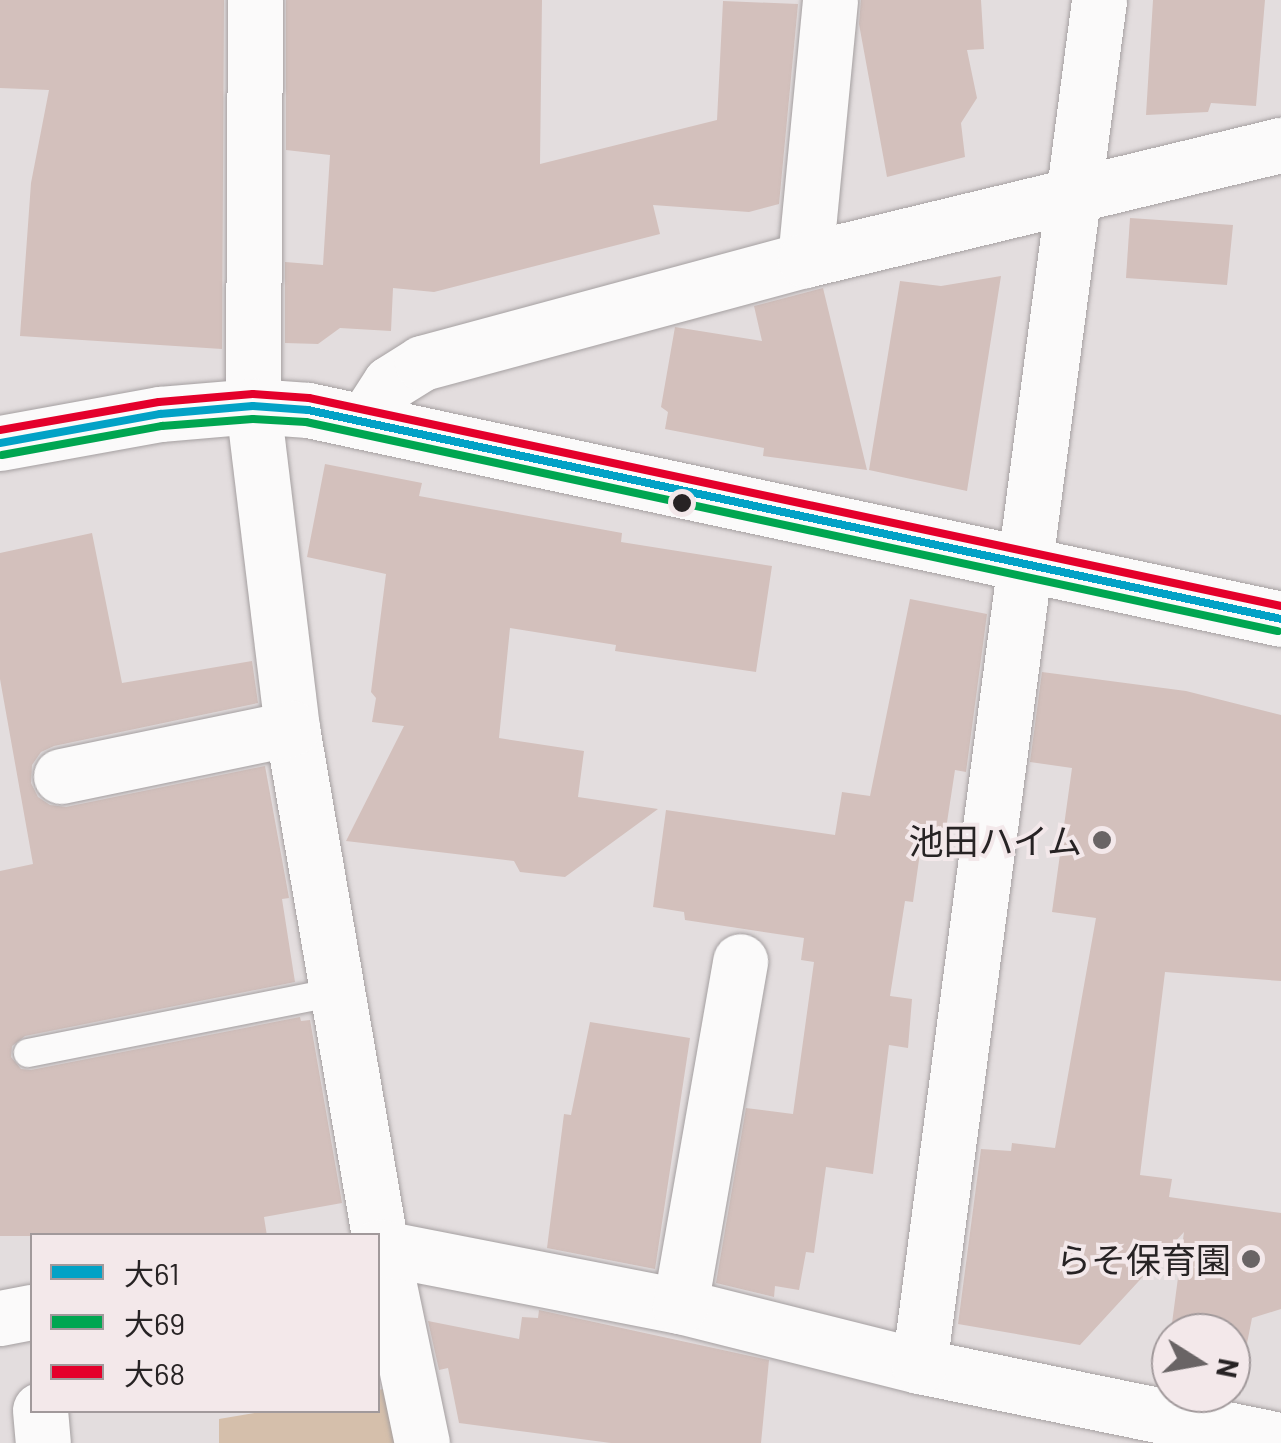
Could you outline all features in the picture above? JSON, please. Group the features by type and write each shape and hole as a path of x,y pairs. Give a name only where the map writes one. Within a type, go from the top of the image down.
{"street":[{"path":"255,0 253,406 292,728 377,1233"},
{"path":"805,260 830,0"},
{"path":"919,1366 1100,0"},
{"path":"366,420 390,384 422,364 805,260 1281,145"},
{"path":"0,442 160,414 253,406 366,420 1281,618"},
{"path":"61,776 292,728"},
{"path":"680,1306 740,961"},
{"path":"380,1247 680,1306 919,1366 1281,1440"},
{"path":"380,1252 422,1443"},
{"path":"40,1413 44,1443"}],"lane":[{"path":"28,1052 337,992"}],"shaded area":[{"path":"390,1388 401,1443 219,1443 219,1419 254,1413 380,1413 380,1390"}],"building":[{"path":"0,0 224,0 222,349 20,336 31,183 49,90 0,88"},
{"path":"286,0 542,0 540,164 717,120 723,1 798,4 779,204 749,212 653,205 660,234 434,292 393,288 391,331 340,328 318,344 285,343 285,262 323,265 330,155 286,150"},
{"path":"861,0 981,0 984,49 967,50 977,98 961,123 965,157 887,177 859,24"},
{"path":"1153,0 1265,0 1256,106 1211,103 1208,112 1146,115"},
{"path":"1130,218 1233,225 1227,285 1126,278"},
{"path":"1001,276 967,491 869,470 900,281 941,286"},
{"path":"823,288 867,470 763,456 764,448 665,429 668,412 661,407 675,327 762,341 754,306"},
{"path":"325,464 422,483 419,496 622,533 621,542 772,566 756,672 615,651 616,645 510,628 499,738 584,751 578,797 658,809 565,877 520,872 514,861 346,841 404,726 372,722 376,698 371,692 386,574 307,557"},
{"path":"92,533 122,683 252,661 258,703 54,746 41,752 32,765 31,783 38,797 50,805 66,807 265,766 289,898 282,899 295,982 25,1036 12,1046 11,1057 21,1069 31,1070 300,1017 301,1021 310,1020 342,1203 264,1217 267,1233 0,1236 0,871 33,864 0,679 0,553"},
{"path":"910,599 987,614 966,772 955,770 944,842 922,839 913,902 905,901 890,996 912,999 908,1048 889,1045 873,1174 826,1167 814,1253 806,1252 799,1290 775,1286 774,1297 716,1283 746,1108 793,1114 814,962 801,960 804,938 685,920 684,912 653,907 666,810 835,835 842,792 870,796"},
{"path":"1042,672 1186,691 1281,715 1281,981 1165,972 1140,1175 1172,1179 1169,1197 1281,1213 1281,1309 1252,1318 1251,1323 1251,1313 1173,1313 1184,1232 1080,1345 958,1324 981,1149 1011,1151 1012,1143 1055,1148 1096,918 1052,912 1072,768 1030,762"},
{"path":"590,1022 690,1038 655,1269 547,1248 564,1114 571,1115"},
{"path":"539,1310 769,1360 761,1443 611,1443 459,1423 448,1368 439,1370 428,1321 519,1339 522,1317 538,1318"}],"transit line":[{"name":"大68","path":"0,430 159,402 253,394 309,398 1281,606"},
{"name":"大61","path":"0,443 160,414 253,406 308,410 1281,619"},
{"name":"大69","path":"2,455 162,426 253,419 306,422 1278,631"}],"place":[{"name":"池田ハイム","path":"1102,840"},
{"name":"らそ保育園","path":"1251,1259"}]}
